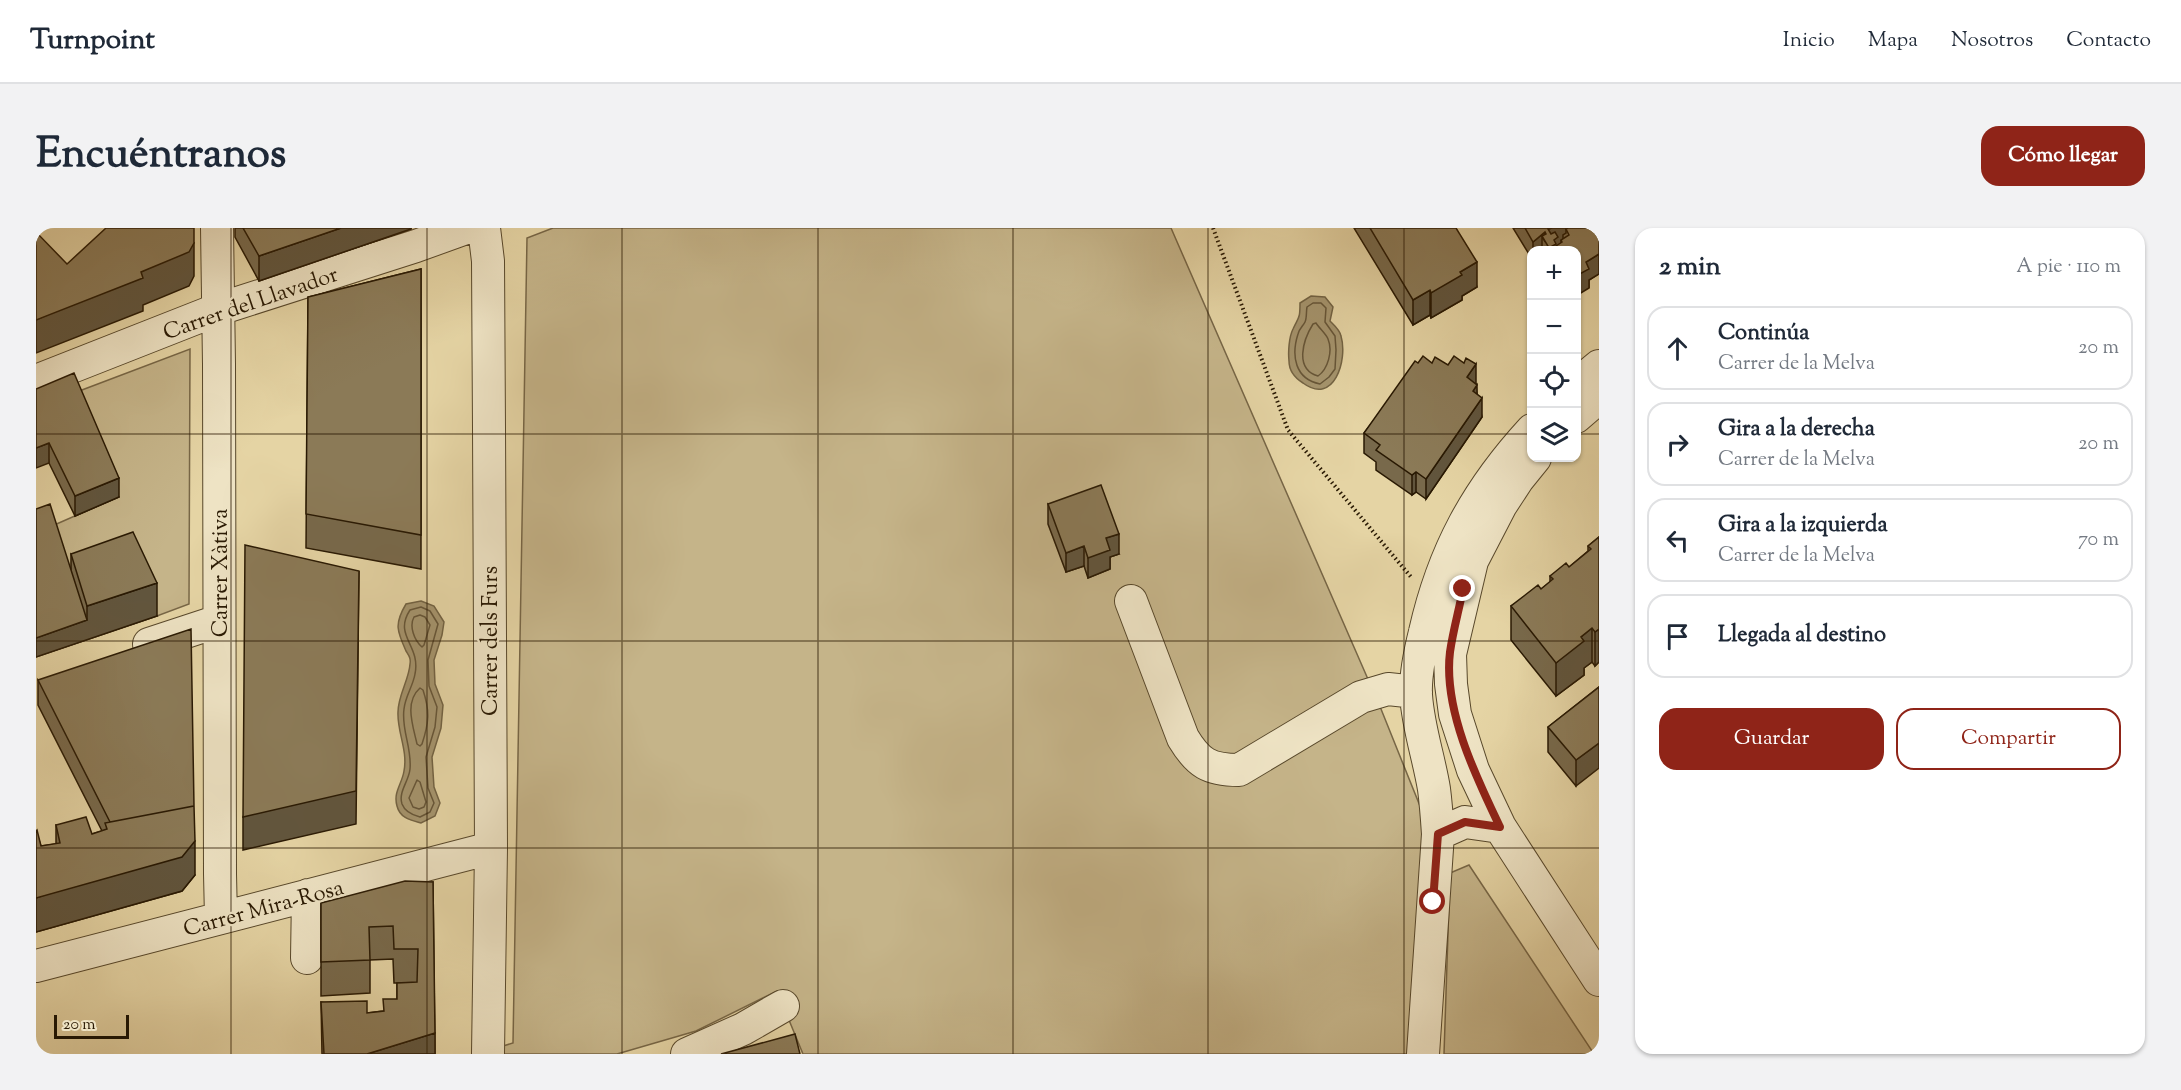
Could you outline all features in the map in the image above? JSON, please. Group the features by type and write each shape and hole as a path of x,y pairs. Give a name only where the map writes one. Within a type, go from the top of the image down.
{"street":[{"name":"Carrer Xàtiva","path":"217,228 221,918"},
{"name":"Carrer del Llavador","path":"36,381 219,309 466,228"},
{"name":"Carrer dels Furs","path":"484,228 488,261 491,848 488,1054"},
{"path":"1581,381 1599,366"},
{"path":"1581,413 1599,397"},
{"path":"1423,1054 1438,834 1434,790 1418,717 1416,692 1422,647 1432,601 1451,547 1490,481 1509,454 1527,435"},
{"path":"1532,462 1501,505 1472,561 1463,589 1450,654 1455,714 1473,770 1500,827 1599,980"},
{"path":"1131,601 1183,738 1194,756 1218,770 1239,770 1361,697 1388,689 1416,692"},
{"path":"122,653 219,621"},
{"path":"1438,834 1465,822 1500,827"},
{"name":"Carrer Mira-Rosa","path":"36,966 491,848"},
{"path":"307,958 308,895"},
{"path":"687,1054 743,1029 783,1006"}],"path":[{"path":"1213,228 1288,430 1432,601"}],"shaded area":[{"path":"553,228 1171,228 1381,709 1424,816 1411,1054 803,1054 777,991 696,1031 617,1054 503,1054 503,1046 513,1043 527,238"},
{"path":"190,349 189,604 157,616 71,588 52,526 118,497 74,393"},
{"path":"1469,865 1594,1054 1444,1054 1450,873"}],"water":[{"path":"1311,296 1325,297 1333,307 1330,321 1337,328 1343,346 1336,377 1330,385 1323,389 1314,389 1300,381 1293,374 1289,365 1290,340 1299,317 1300,303"},
{"path":"421,601 434,606 444,622 434,660 435,684 443,705 441,728 432,757 434,787 440,803 435,816 421,823 403,816 398,810 396,801 405,763 398,706 410,662 399,633 398,622 406,604"}],"building":[{"path":"106,228 194,228 194,243 189,252 141,272 143,278 36,320 36,232 67,264"},
{"path":"243,228 341,228 259,256"},
{"path":"1370,228 1456,228 1477,262 1460,272 1462,275 1431,293 1430,290 1413,300"},
{"path":"1525,228 1552,228 1548,229 1551,234 1555,232 1558,237 1554,240 1556,244 1552,246 1548,246 1542,236 1546,234 1545,232 1533,242"},
{"path":"1599,228 1599,254 1586,262 1589,269 1581,273 1581,246 1556,246 1569,235 1566,229"},
{"path":"421,269 421,535 306,514 308,297"},
{"path":"1423,356 1432,363 1435,357 1448,365 1454,356 1464,363 1466,358 1476,364 1467,377 1477,385 1473,391 1482,398 1426,479 1416,472 1412,475 1376,450 1380,445 1364,433 1415,361 1418,363"},
{"path":"74,373 119,478 75,496 49,443 36,448 36,389"},
{"path":"1101,485 1119,534 1106,538 1110,550 1088,558 1084,546 1066,553 1048,504"},
{"path":"50,504 87,620 36,638 36,509"},
{"path":"133,532 157,583 87,606 71,554"},
{"path":"1599,537 1599,629 1595,632 1592,628 1581,637 1584,641 1556,663 1511,606 1538,585 1541,589 1553,579 1550,576 1566,563 1569,567 1591,549 1588,546"},
{"path":"245,545 359,571 356,791 243,817"},
{"path":"191,629 194,806 110,822 38,680"},
{"path":"1599,687 1599,743 1576,760 1548,727"},
{"path":"194,806 195,841 182,857 36,898 37,830 41,846 60,843 56,825 86,817 92,834 107,829 105,823"},
{"path":"405,881 433,882 435,1033 367,1054 324,1054 321,1002 367,1001 367,1013 384,1011 383,999 397,999 397,983 417,982 418,949 394,949 393,926 369,927 370,960 321,962 321,903"},
{"path":"795,1034 800,1054 721,1054"}],"route":[{"path":"1433,902 1438,834 1465,822 1500,827 1473,770 1455,714 1450,654 1463,589"}]}
